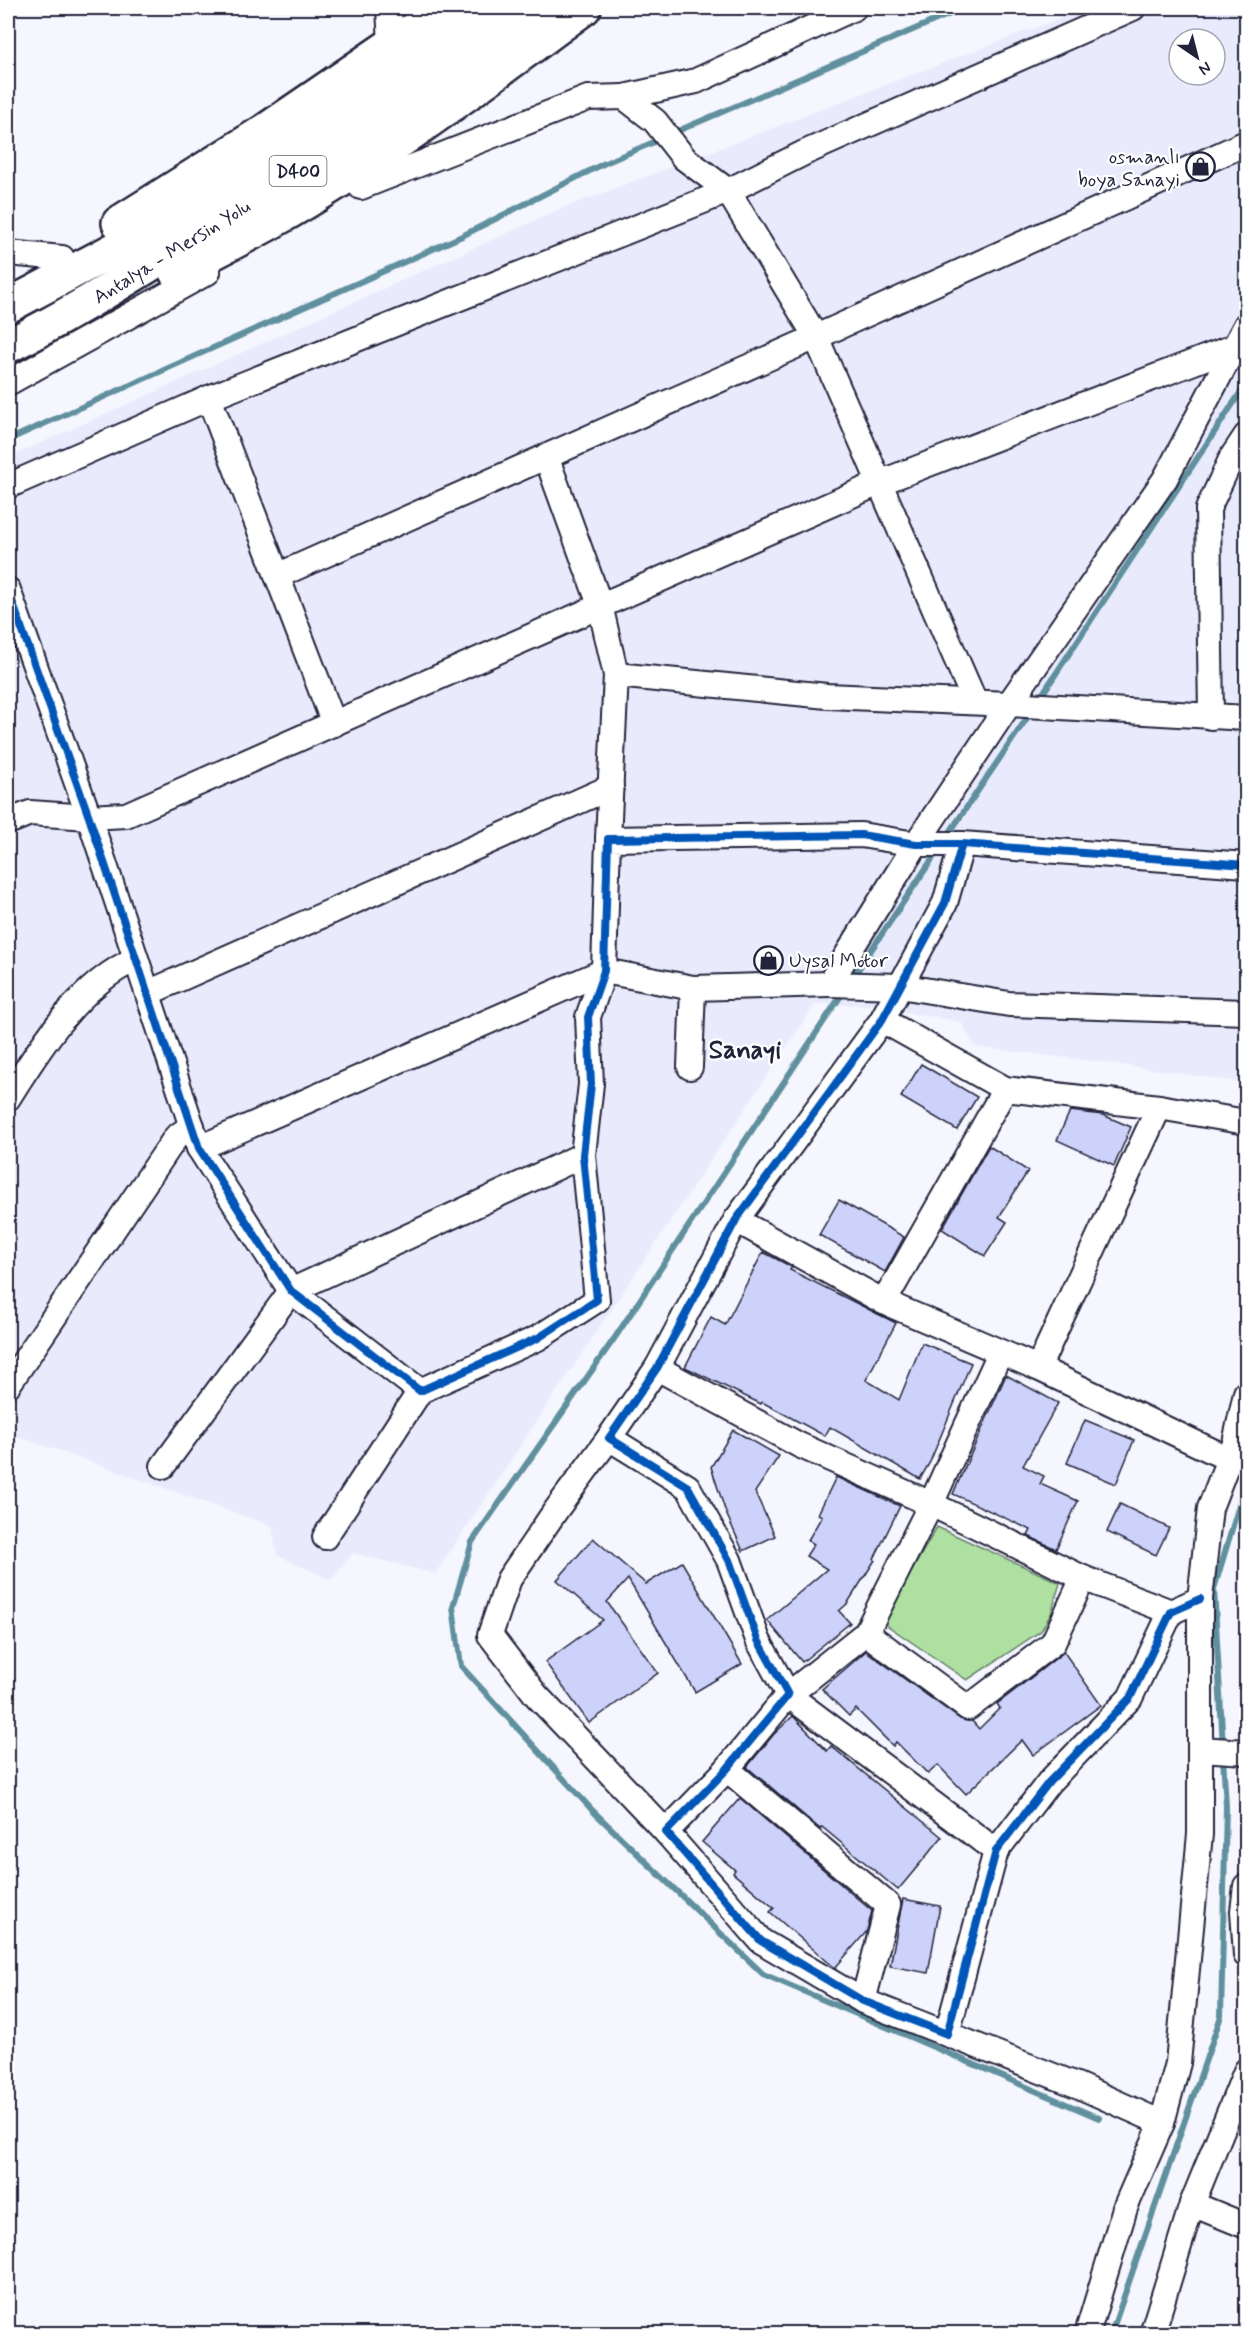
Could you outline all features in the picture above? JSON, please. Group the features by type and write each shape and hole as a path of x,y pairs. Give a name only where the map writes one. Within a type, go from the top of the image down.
{"highway":[{"path":"8,298 62,258 265,131 445,8"},
{"name":"Antalya - Mersin Yolu","path":"8,306 244,177 408,70 495,8"},
{"name":"Antalya - Mersin Yolu","path":"8,346 50,326 245,206 461,63 539,8"},
{"path":"50,326 156,282 355,181 584,8"}],"street":[{"path":"389,8 391,44"},
{"path":"8,383 355,181 588,99 624,97 696,81 855,8"},
{"path":"8,486 209,398 728,191 836,139 1133,8"},
{"path":"624,97 655,121 684,158 728,191 816,337 975,702"},
{"path":"277,576 1246,143"},
{"path":"8,254 62,258"},
{"path":"832,984 919,844 1011,704 1165,479 1246,325"},
{"path":"8,822 30,813 89,817 126,815 879,483 1233,347"},
{"path":"209,398 334,724"},
{"path":"1211,717 1208,509 1232,457 1246,436"},
{"path":"325,1537 420,1392 538,1338 597,1300 583,1155 591,1084 588,1017 604,971 616,675 600,605 546,456"},
{"path":"8,590 89,817 200,1148 291,1291 420,1392"},
{"path":"616,675 827,696 1246,718"},
{"path":"147,993 611,787"},
{"path":"608,839 861,835 919,844 960,844 1246,865"},
{"path":"960,844 945,903 898,986 882,1020 736,1220 657,1368 509,1579 490,1635 536,1695 666,1832 761,1941 863,2001 1079,2086 1162,2123"},
{"path":"9,1092 49,1034 107,975 136,960"},
{"path":"200,1148 604,971 693,988 832,984 898,986 1009,1004 1246,1012"},
{"path":"690,1067 693,988"},
{"path":"882,1020 1005,1089 1159,1107 1246,1122"},
{"path":"884,1302 1005,1089"},
{"path":"1038,1368 1159,1107"},
{"path":"8,1385 176,1137 192,1126"},
{"path":"163,1466 291,1291 583,1155"},
{"path":"736,1220 884,1302 1038,1368 1229,1459"},
{"path":"666,1832 727,1768 788,1695 866,1633 931,1504 1000,1353"},
{"path":"657,1368 799,1445 931,1504 1083,1578 1171,1611"},
{"path":"1087,2334 1125,2208 1162,2123 1178,2063 1208,1750 1200,1599 1210,1508 1235,1443 1246,1393"},
{"path":"609,1438 688,1487 729,1560 758,1640 788,1695 996,1851"},
{"path":"866,1633 968,1708 1053,1643 1083,1578"},
{"path":"947,2034 996,1851 1049,1782 1130,1698 1171,1611 1200,1599"},
{"path":"1208,1750 1246,1752"},
{"path":"727,1768 888,1905 863,2001"},
{"path":"1246,1886 1243,1911 1246,1955"},
{"path":"1152,2334 1192,2205 1246,2071"},
{"path":"1192,2205 1246,2226"}],"shaded area":[{"path":"1087,8 1246,8 1246,1083 1103,1062 975,1047 961,1022 868,1005 815,1004 435,1574 353,1553 331,1580 277,1555 272,1526 8,1433 8,458 558,210"}],"green space":[{"path":"937,1527 1060,1583 1051,1614 1041,1631 967,1680 888,1626 885,1617"}],"building":[{"path":"921,1064 977,1097 957,1130 901,1097"},
{"path":"1070,1111 1103,1115 1131,1127 1114,1166 1057,1140"},
{"path":"989,1146 1028,1171 999,1217 1007,1222 985,1256 942,1229"},
{"path":"839,1200 904,1237 885,1272 819,1235"},
{"path":"763,1252 792,1267 790,1270 896,1323 866,1380 899,1400 922,1343 971,1363 930,1462 920,1479 830,1427 825,1436 762,1402 761,1404 685,1367 711,1317 725,1325"},
{"path":"1006,1375 1058,1403 1023,1466 1044,1476 1040,1484 1078,1501 1056,1549 1028,1536 1031,1530 953,1494"},
{"path":"1085,1420 1134,1440 1116,1484 1067,1463"},
{"path":"733,1430 779,1456 755,1492 775,1536 743,1551 726,1513 711,1467"},
{"path":"836,1477 900,1506 875,1560 847,1604 839,1611 850,1623 802,1662 767,1620 827,1569 806,1556 814,1544 808,1540 822,1516 818,1514"},
{"path":"1120,1504 1169,1528 1156,1555 1107,1532"},
{"path":"593,1538 646,1584 682,1562 742,1664 695,1692 628,1579 607,1602 658,1673 589,1723 545,1662 603,1620 557,1580"},
{"path":"866,1651 960,1719 972,1721 979,1729 1000,1708 997,1704 1064,1652 1101,1705 1033,1755 1022,1740 966,1794 938,1765 928,1774 896,1742 893,1746 856,1709 849,1716 822,1689"},
{"path":"793,1716 827,1751 831,1746 942,1837 898,1890 822,1827 820,1829 747,1767 774,1734"},
{"path":"740,1798 872,1911 867,1931 835,1968 770,1912 774,1908 733,1873 735,1870 702,1842"},
{"path":"903,1899 940,1906 928,1973 890,1966"}],"waterway":[{"path":"673,133 964,8"},
{"path":"8,440 462,236 605,163 661,139"},
{"path":"1038,701 1246,384"},
{"path":"946,838 1031,712"},
{"path":"853,977 939,849"},
{"path":"844,991 616,1336 472,1542 453,1607 461,1666 593,1811 763,1974 1099,2118"},
{"path":"1223,1747 1214,1589 1246,1482"},
{"path":"1111,2334 1221,2016 1226,1806 1223,1757"}],"cycle path":[{"path":"8,590 89,817 199,1148 291,1291 420,1391 538,1338 597,1300 583,1155 591,1084 588,1017 604,971 608,839 861,835 916,844 962,844 1246,865"},
{"path":"962,844 945,903 882,1020 736,1220 657,1368 609,1438 688,1487 729,1560 758,1640 788,1695 727,1769 666,1832 761,1941 863,2001 947,2034 996,1851 1049,1782 1130,1698 1171,1612 1200,1599"}],"place":[{"name":"osmanlı boya Sanayi","path":"1201,167"},
{"name":"Uysal Motor","path":"768,960"}],"district":[{"name":"Sanayi","path":"745,1049"}]}
